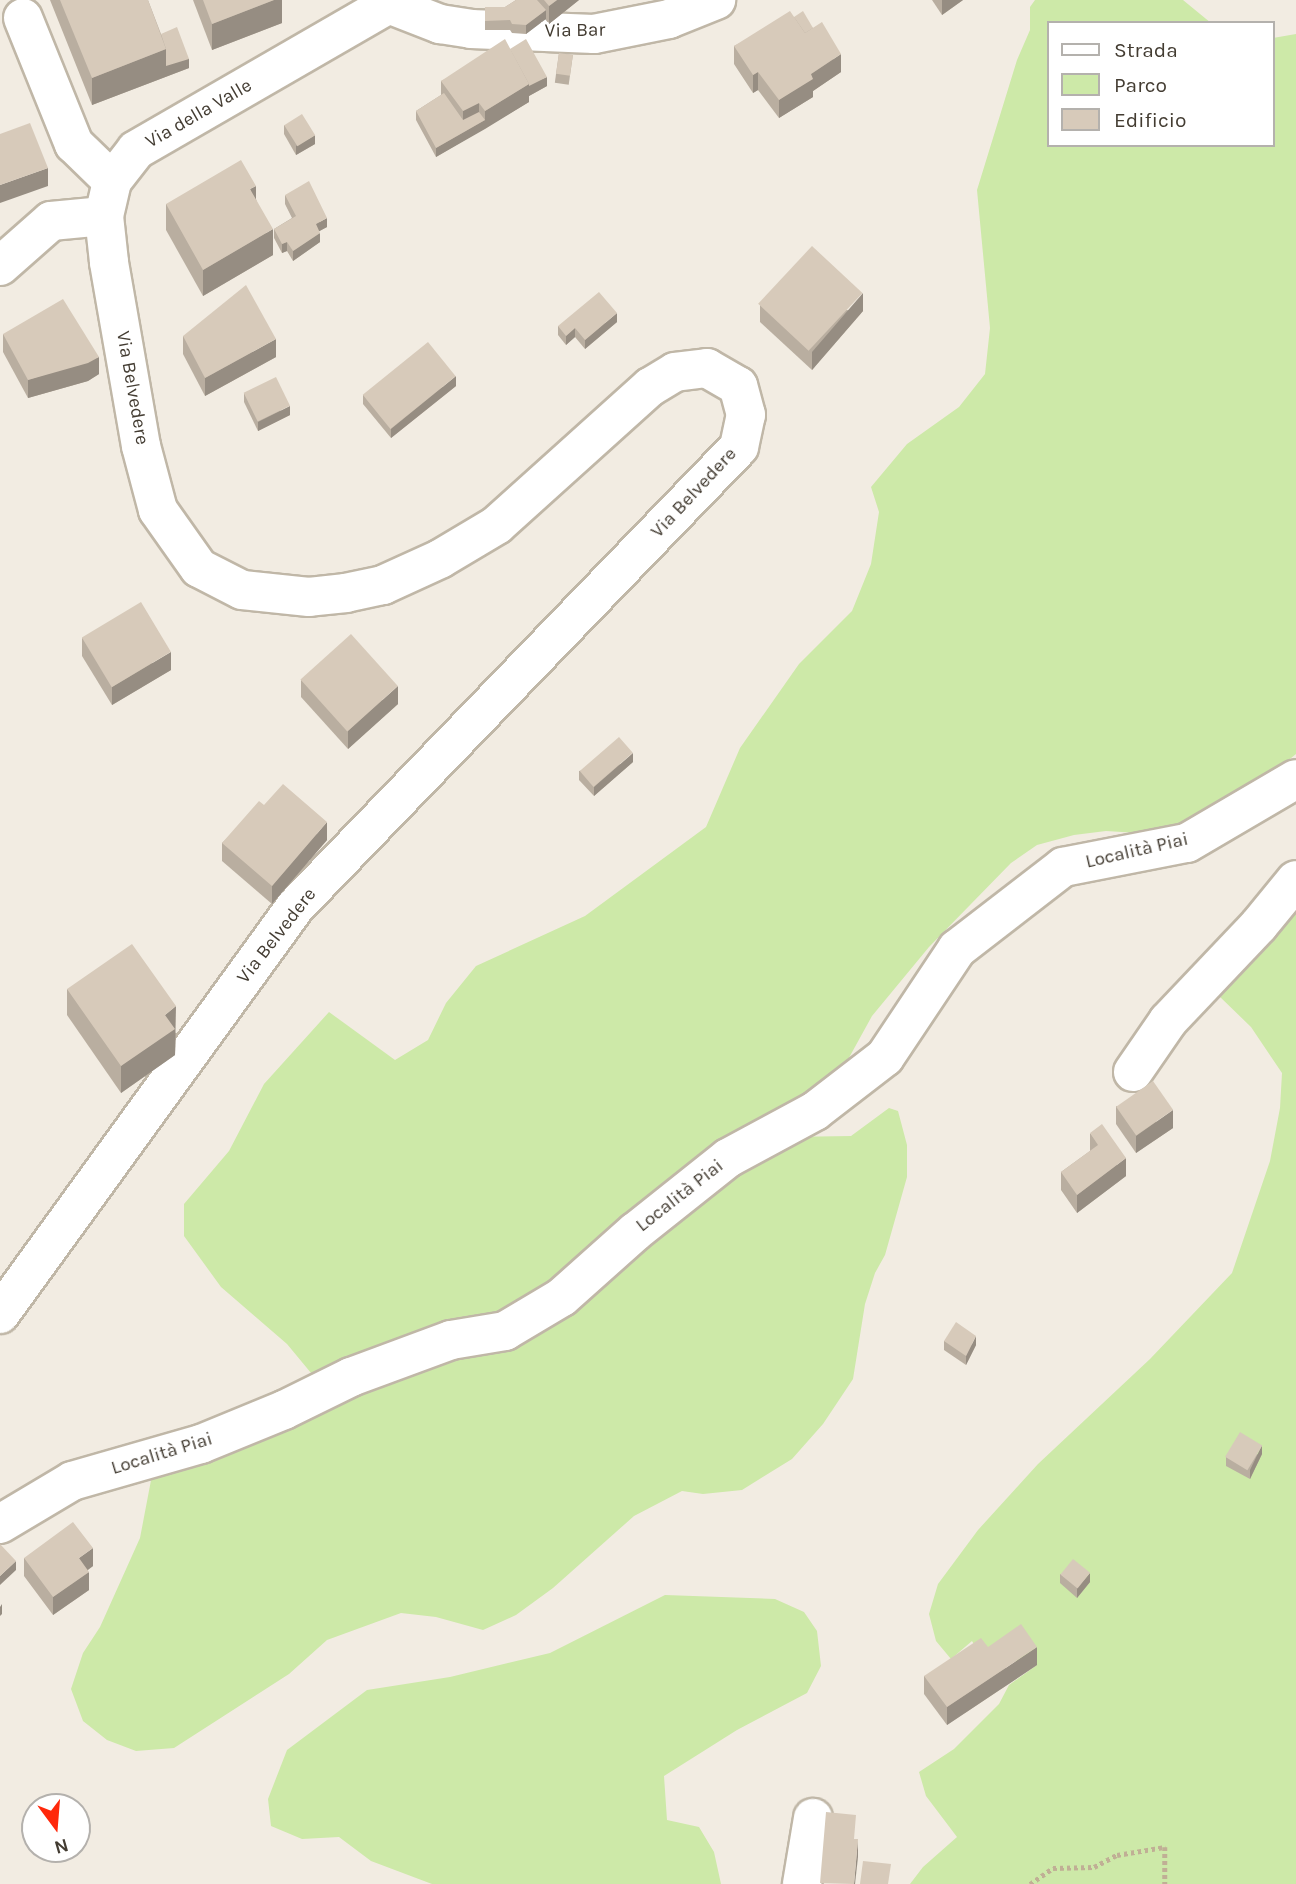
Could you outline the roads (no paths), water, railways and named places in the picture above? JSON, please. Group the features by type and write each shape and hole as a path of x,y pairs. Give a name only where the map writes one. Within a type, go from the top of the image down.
{"street":[{"name":"Via Bar","path":"394,3 440,24 471,29 594,34 669,19 716,0"},
{"name":"Via della Valle","path":"108,198 136,150 394,3"},
{"path":"0,266 51,221 108,198 74,144 23,18"},
{"name":"Via Belvedere","path":"0,1314 295,907 739,447 746,415 738,386 706,368 675,372 650,387 497,525 440,559 383,585 346,593 309,597 242,590 199,568 158,510 141,446 109,262 108,198"},
{"name":"Località Piai","path":"0,1524 72,1481 201,1444 284,1410 351,1377 452,1340 505,1331 562,1297 635,1232 728,1158 815,1111 885,1057 957,948 1063,867 1187,843 1296,779"},
{"path":"1133,1072 1168,1021 1259,925 1296,880"},
{"path":"802,1884 813,1818"}]}
